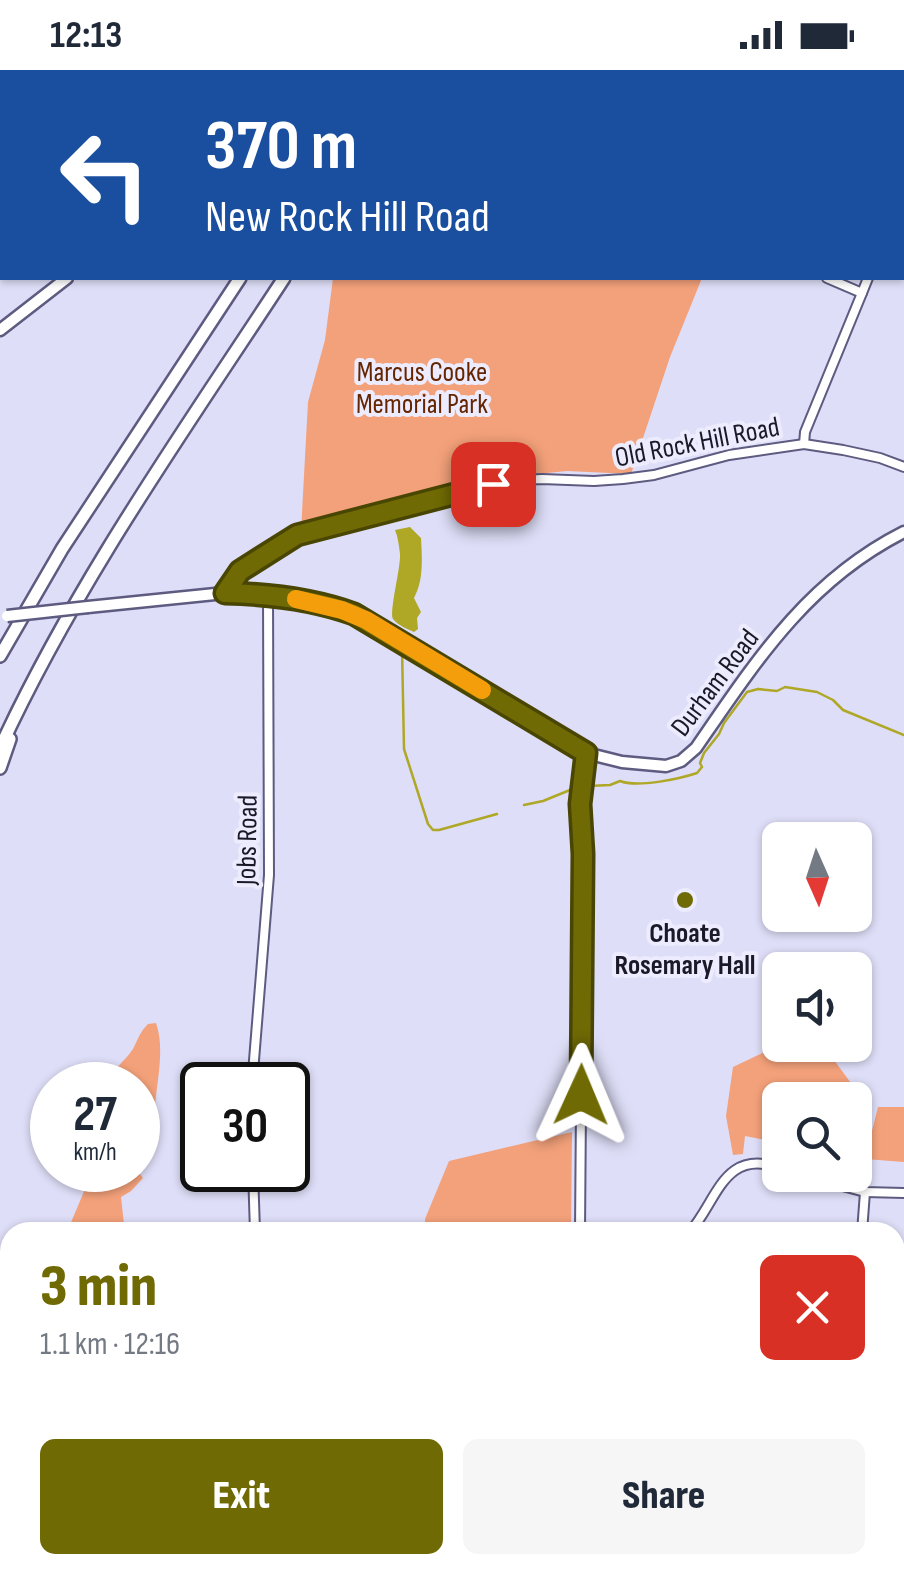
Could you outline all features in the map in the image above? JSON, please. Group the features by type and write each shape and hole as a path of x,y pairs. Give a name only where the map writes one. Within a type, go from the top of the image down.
{"highway":[{"path":"0,656 62,549 239,280"},
{"path":"0,748 84,586 283,280"},
{"path":"0,768 12,722"}],"main road":[{"path":"0,330 64,280"},
{"name":"Durham Road","path":"586,753 647,765 666,766 681,761 696,748 799,610 828,581 904,532"},
{"path":"3,616 225,593 268,595 324,605 366,620 586,753"}],"street":[{"path":"833,280 862,293"},
{"path":"804,444 805,432 867,280"},
{"name":"Old Rock Hill Road","path":"225,593 240,571 297,535 502,481 623,479 729,455 804,444 880,458 904,467"},
{"name":"Jobs Road","path":"254,1062 270,875 268,595"},
{"path":"580,1222 580,804 586,753"},
{"path":"696,1222 720,1183 739,1166 762,1163"},
{"path":"253,1192 254,1222"},
{"path":"862,1222 864,1192 904,1193"}],"green space":[{"name":"Marcus Cooke Memorial Park","path":"333,280 701,280 670,357 631,474 567,471 498,478 301,531 308,402 325,340"},
{"path":"156,1023 159,1033 159,1062 123,1062 131,1052 148,1024"},
{"path":"762,1053 762,1062 835,1062 850,1082 762,1082 762,1139 745,1136 743,1154 733,1155 726,1116 733,1067"},
{"path":"878,1107 904,1107 904,1162 872,1160 872,1131"},
{"path":"572,1132 571,1222 425,1222 449,1161"},
{"path":"84,1192 129,1192 121,1197 124,1222 71,1222"}],"shaded area":[{"path":"410,527 421,538 422,553 421,576 414,598 421,612 414,632 397,623 392,615 400,560 395,530"}],"waterway":[{"path":"402,648 404,749 428,824 439,830 497,814"},
{"path":"588,786 620,781 658,782 697,773 704,753 724,723 747,692 758,689 777,691 785,687 817,692 843,710 904,735"},
{"path":"524,805 570,790"}],"slow traffic":[{"path":"296,599 366,620 482,690"}],"place":[{"name":"Choate Rosemary Hall","path":"685,900"}],"route":[{"path":"493,484 297,535 240,571 225,593 290,598 354,614 586,753 580,804 581,1095"}]}
